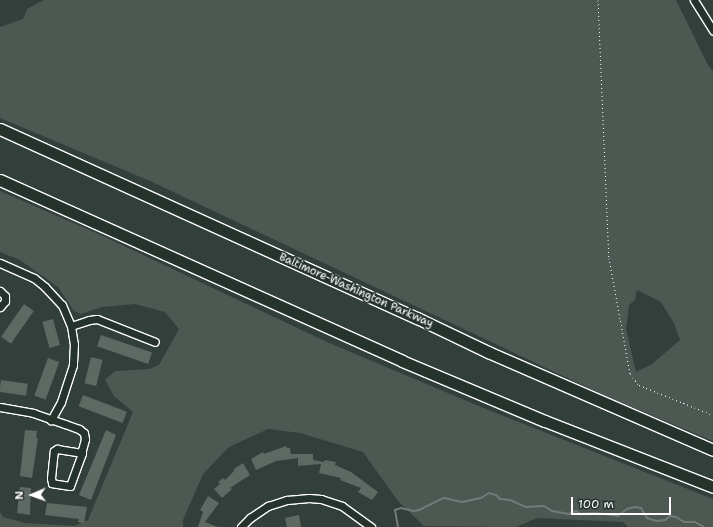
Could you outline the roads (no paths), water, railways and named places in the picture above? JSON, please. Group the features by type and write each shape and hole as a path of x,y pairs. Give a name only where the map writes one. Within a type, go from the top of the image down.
{"highway":[{"name":"Baltimore-Washington Parkway","path":"0,129 488,352 713,450"},
{"path":"0,180 402,361 545,421 713,487"}],"street":[{"path":"694,0 713,30"},
{"path":"0,263 34,278 45,286 62,305 71,326 74,344 73,365 61,402 52,420"},
{"path":"0,291 5,296 0,308"},
{"path":"71,326 89,320 97,320 155,342"},
{"path":"0,407 21,409 79,429 84,433 85,439 82,452 70,486 52,483 51,478 54,451 57,449 82,452"},
{"path":"241,527 250,518 268,506 287,500 308,498 321,499 342,506 371,527"}],"waterway":[{"path":"398,527 395,510 401,508 414,511 444,498 462,502 481,498 489,493 496,495 500,499 510,500 526,507 544,506 552,511 569,514 576,511 581,514 595,513 618,516 627,509 635,507 641,508 647,518 656,521 665,520 670,516 676,517 684,522 695,522 704,527"}]}
